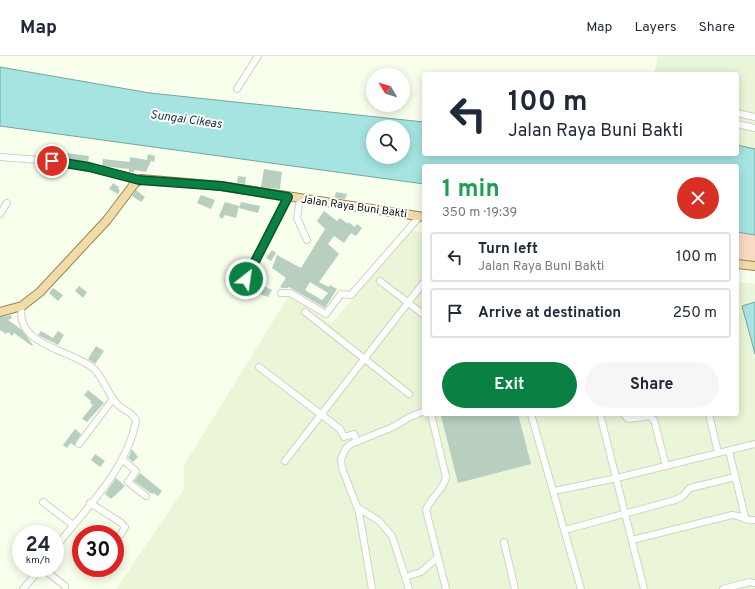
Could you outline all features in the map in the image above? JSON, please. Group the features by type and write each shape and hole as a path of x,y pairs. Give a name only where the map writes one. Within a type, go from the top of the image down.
{"main road":[{"name":"Jalan Raya Buni Bakti","path":"139,180 221,186 422,217"},
{"path":"0,312 22,306 40,292 107,220 139,180"},
{"path":"739,264 755,266"}],"street":[{"path":"237,89 258,56"},
{"path":"739,113 755,116"},
{"path":"739,124 755,128"},
{"name":"Jalan Raya Buni Bakti","path":"0,157 52,161 89,167 139,180"},
{"path":"246,279 288,197"},
{"path":"300,199 297,218 307,240"},
{"path":"0,214 7,203"},
{"path":"281,293 290,293 325,314 328,314 338,296 342,294 351,295 422,217"},
{"path":"380,281 422,314"},
{"path":"285,461 422,285"},
{"path":"22,306 21,318 27,331 40,341 89,365 98,373 104,387 113,399 120,407 131,414 136,421 131,441 122,459 73,525 43,502"},
{"path":"305,312 409,394"},
{"path":"259,367 340,429 344,437 354,434 357,442"},
{"path":"79,444 113,399"},
{"path":"372,589 357,507 342,468 341,459 346,448 393,427 422,412"},
{"path":"431,416 446,482 428,502 426,510 446,589"},
{"path":"532,416 581,589"},
{"path":"601,416 644,589"},
{"path":"626,416 628,419 650,416 654,420 666,466"},
{"path":"710,416 718,453"},
{"path":"554,491 617,478 755,444"},
{"path":"729,451 745,517"},
{"path":"122,459 136,471 128,482 146,496"},
{"path":"565,530 675,500 683,496 690,488 735,477"},
{"path":"90,503 123,525"},
{"path":"357,507 378,521 392,536 409,589"},
{"path":"632,540 732,515 745,517 751,521 755,520"},
{"path":"64,536 72,526"},
{"path":"504,542 515,589"},
{"path":"405,577 420,572 438,558"},
{"path":"23,589 33,577"},
{"path":"53,577 65,586 65,589"},
{"path":"722,589 749,582 755,583"}],"shaded area":[{"path":"658,56 755,56 755,149 739,145 739,72 654,72"},
{"path":"411,231 422,233 422,416 739,416 739,282 755,284 755,589 116,589 184,489 184,465 288,297 332,323"},
{"path":"739,232 755,235 755,266 739,263"}],"water":[{"name":"Sungai Cikeas","path":"0,67 150,93 405,120 366,120 366,164 410,164 410,121 422,122 422,156 739,156 739,145 755,149 755,235 739,232 739,164 422,164 422,184 0,126"},
{"path":"755,302 755,354 742,306"}],"building":[{"path":"66,153 89,156 88,162 65,159"},
{"path":"148,154 155,156 154,162 151,161 146,172 134,170 134,172 129,172 129,169 102,166 103,159 130,162 130,157 147,160"},
{"path":"264,169 282,172 280,189 261,187"},
{"path":"238,176 246,177 245,184 237,183"},
{"path":"113,183 119,187 118,189 120,190 118,194 109,189"},
{"path":"136,190 145,197 141,202 132,196"},
{"path":"336,192 347,194 345,199 334,198"},
{"path":"201,195 215,200 211,209 197,203"},
{"path":"225,202 239,206 236,218 225,215 222,219 219,216"},
{"path":"241,202 260,206 258,213 239,208"},
{"path":"324,211 337,221 340,218 348,224 348,222 355,227 357,224 362,228 356,236 351,233 344,243 334,236 328,244 339,254 319,282 337,289 325,308 289,287 280,287 286,278 272,268 277,255 301,268 325,229 317,221","holes":["310,282 328,293 322,300 305,290"]},
{"path":"272,250 276,253 271,261 266,258"},
{"path":"79,286 87,292 83,298 75,291"},
{"path":"264,286 272,290 268,297 260,294"},
{"path":"53,288 63,295 58,301 49,293"},
{"path":"247,288 255,292 251,300 243,296"},
{"path":"11,315 12,318 8,320 22,330 33,345 32,346 14,333 12,336 8,332 6,334 0,330 0,317"},
{"path":"41,331 53,338 58,331 64,335 58,345 38,335"},
{"path":"96,346 104,351 95,364 88,359"},
{"path":"88,390 104,403 87,422 82,419 93,405 84,395"},
{"path":"441,416 519,416 531,464 458,483"},
{"path":"75,429 81,434 75,446 71,443 67,448 63,445"},
{"path":"132,449 138,457 133,462 128,458"},
{"path":"95,454 105,461 100,467 91,460"},
{"path":"140,473 162,491 158,496 154,493 152,494 134,481"},
{"path":"116,478 125,486 111,499 105,494"}],"route":[{"path":"52,161 89,167 133,177 139,180 144,179 221,186 288,197 253,270 246,279"}]}
